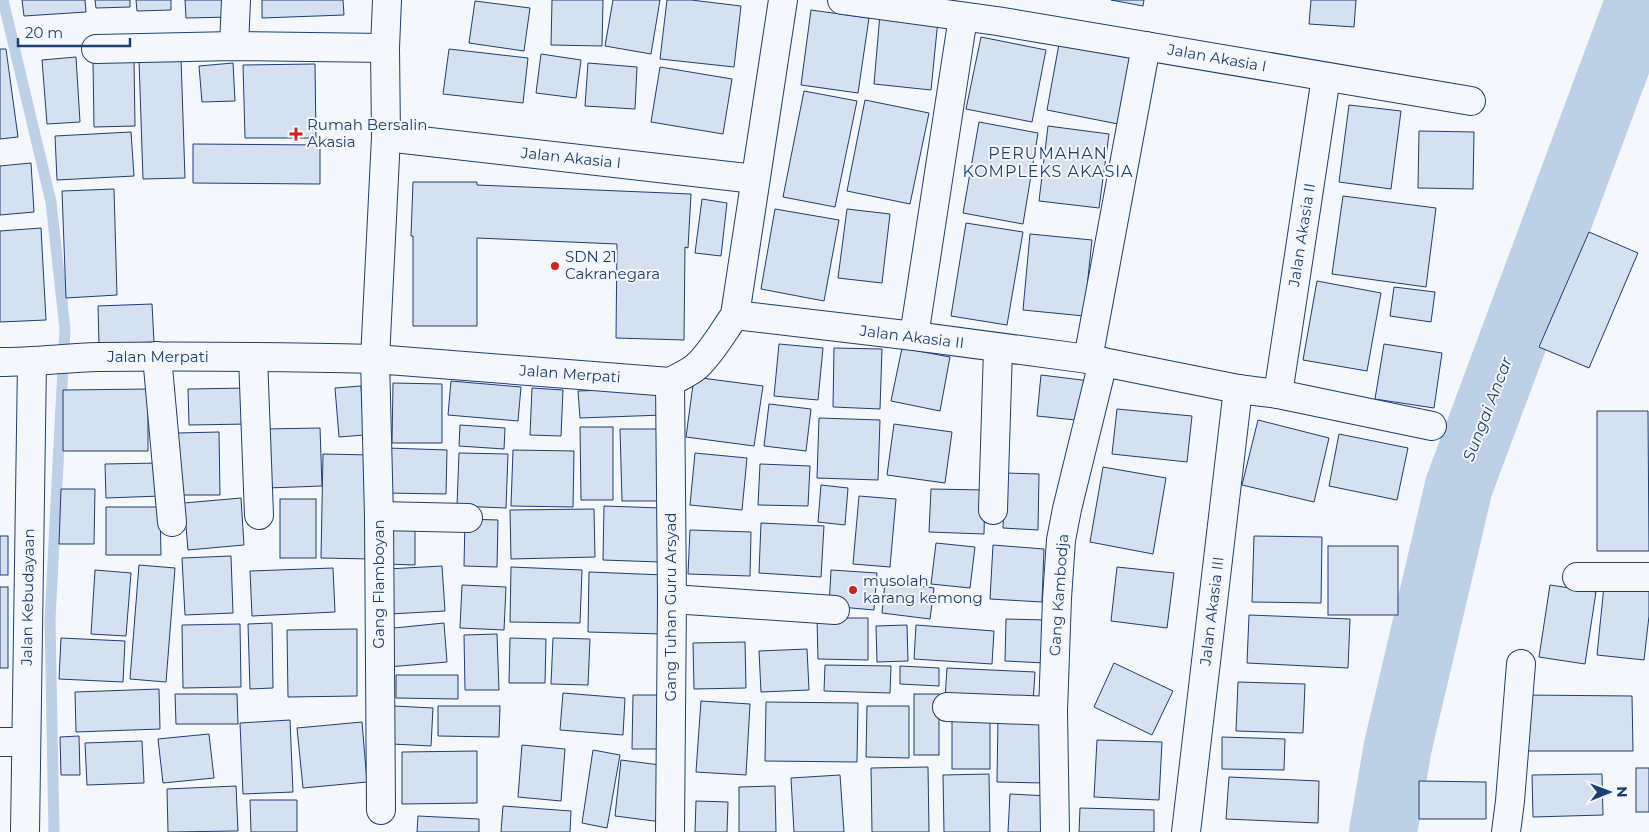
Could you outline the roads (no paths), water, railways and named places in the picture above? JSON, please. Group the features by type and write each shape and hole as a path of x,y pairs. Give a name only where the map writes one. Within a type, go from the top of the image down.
{"street":[{"path":"234,46 236,0"},
{"path":"375,359 386,137 385,48 387,0"},
{"path":"670,382 697,366 735,315 783,0"},
{"name":"Jalan Akasia I","path":"842,0 963,17 998,11 1146,46 1471,101"},
{"path":"914,336 963,17"},
{"path":"96,49 234,46 385,48"},
{"path":"1096,361 1146,46"},
{"name":"Jalan Akasia II","path":"1278,394 1326,76"},
{"name":"Jalan Akasia I","path":"386,137 755,179"},
{"name":"Jalan Akasia II","path":"735,315 914,336 1096,361 1238,389 1278,394 1432,426"},
{"path":"992,510 998,349"},
{"path":"157,356 172,522"},
{"name":"Jalan Merpati","path":"0,362 40,362 87,358 157,356 375,359 670,382"},
{"path":"253,357 259,514"},
{"name":"Gang Flamboyan","path":"375,359 379,516 381,810"},
{"name":"Gang Kambodja","path":"1055,832 1053,711 1061,540 1096,361"},
{"name":"Jalan Kebudayaan","path":"25,832 12,742 40,362"},
{"name":"Gang Tuhan Guru Arsyad","path":"670,382 672,600 670,832"},
{"name":"Jalan Akasia III","path":"1186,832 1238,389"},
{"path":"379,516 468,518"},
{"path":"1577,577 1649,577"},
{"path":"672,600 836,610"},
{"path":"1506,832 1521,664"},
{"path":"947,707 1053,711"}],"waterway":[{"path":"3,0 51,202 65,329 50,620 54,832"},
{"name":"Sungai Ancar","path":"1383,832 1398,746 1459,486 1640,0"}],"place":[{"name":"Rumah Bersalin Akasia","path":"296,134"},
{"name":"SDN 21 Cakranegara","path":"555,266"},
{"name":"musolah karang kemong","path":"853,590"}],"district":[{"name":"PERUMAHAN KOMPLEKS AKASIA","path":"1048,162"}]}
